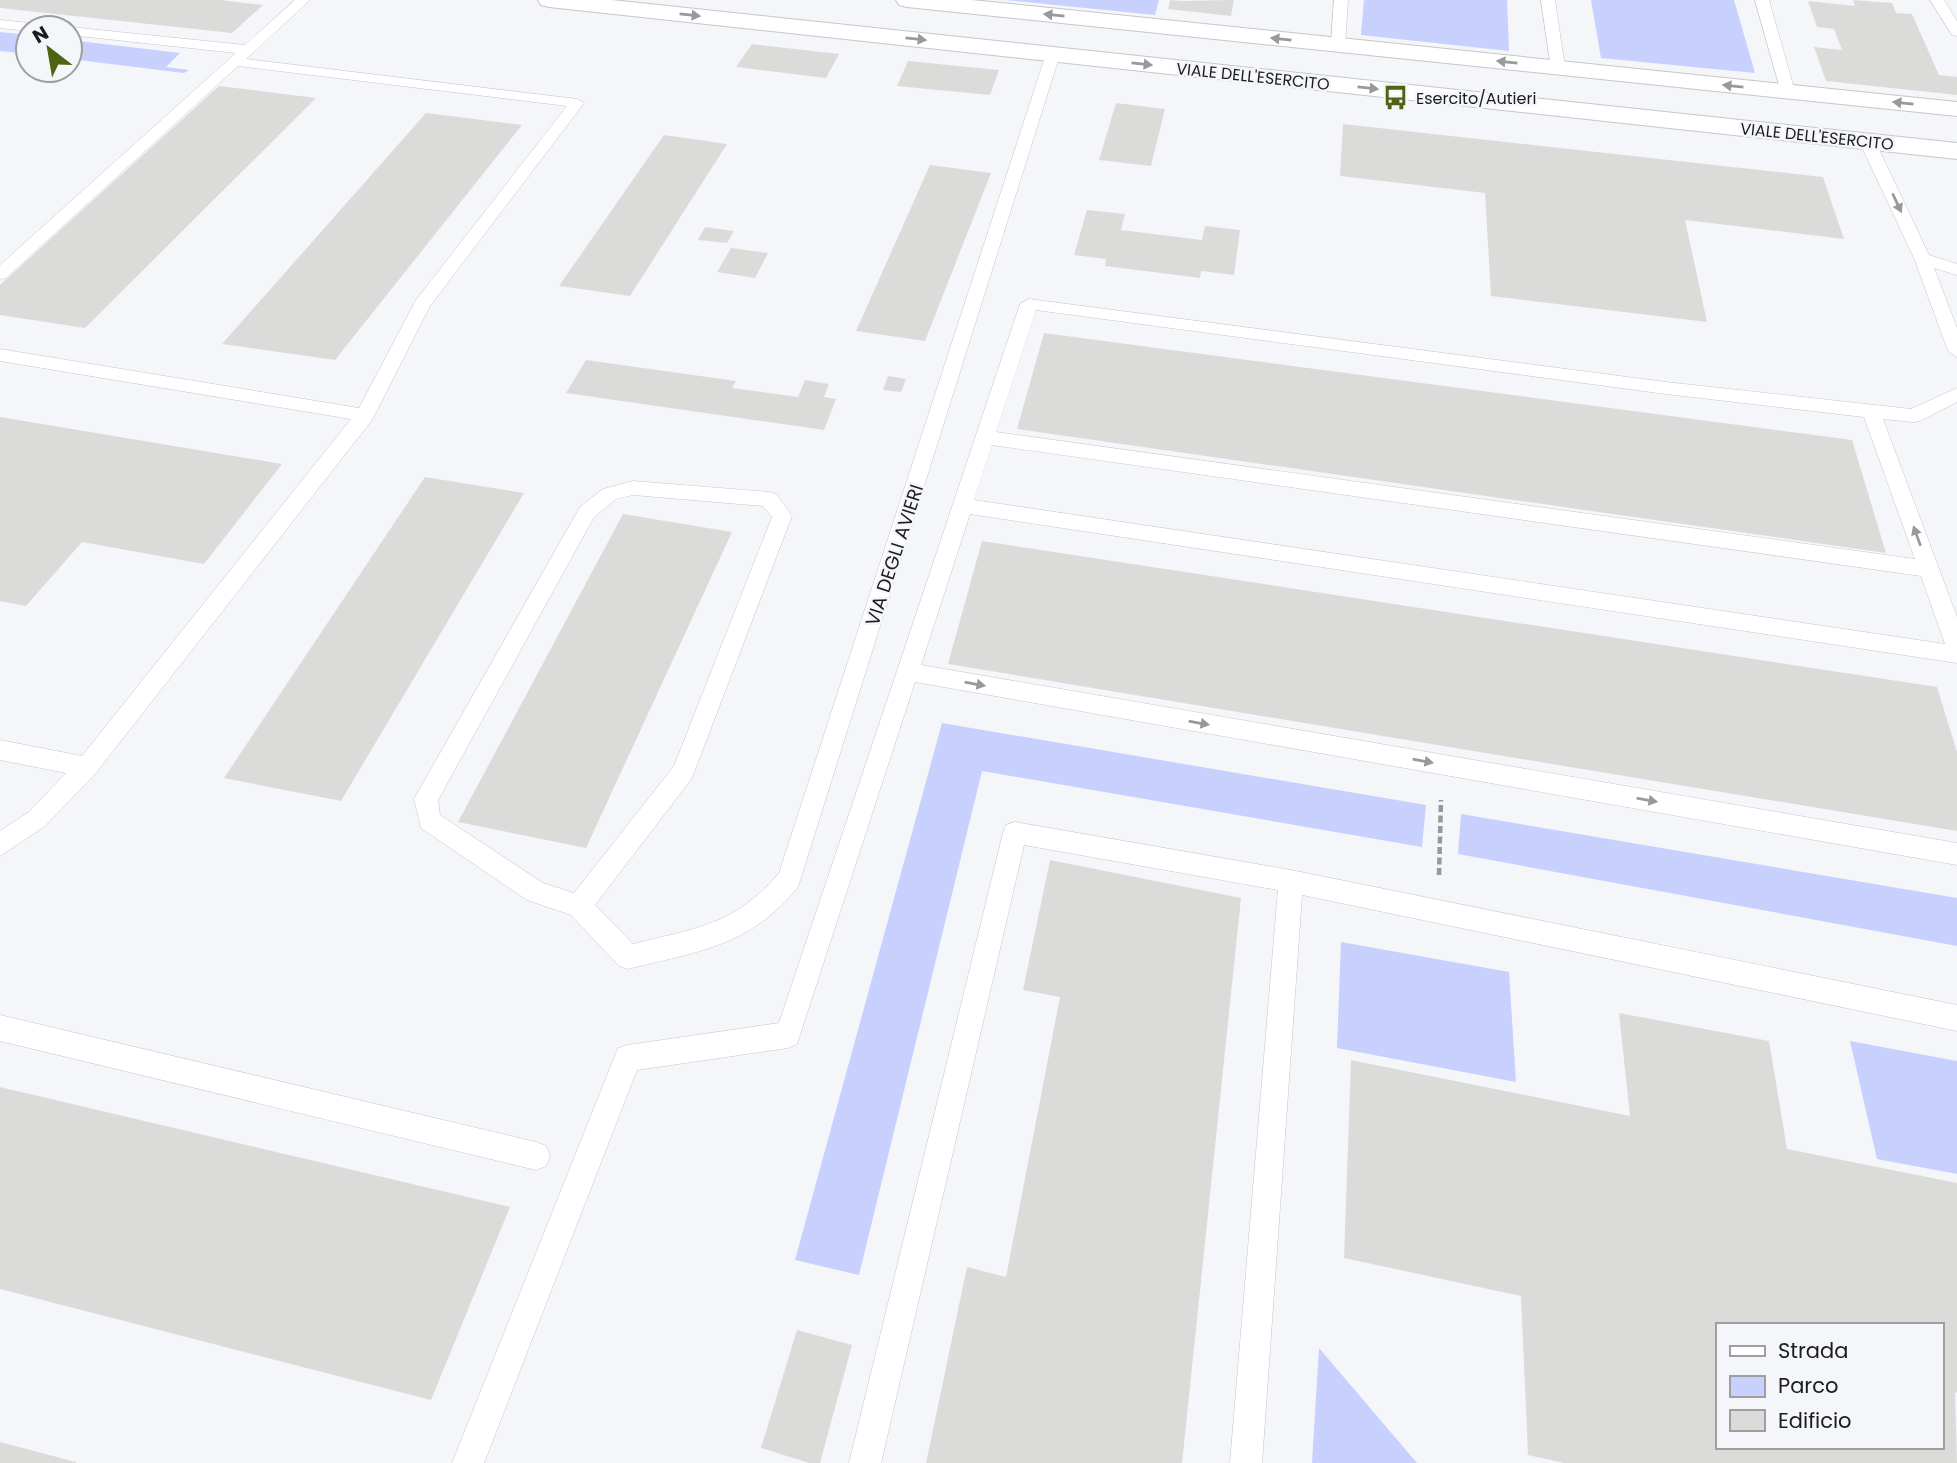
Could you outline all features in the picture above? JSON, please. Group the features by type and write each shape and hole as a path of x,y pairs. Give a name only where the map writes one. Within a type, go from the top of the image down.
{"street":[{"name":"VIALE DELL'ESERCITO","path":"549,0 724,9 1054,54 1957,151"},
{"path":"907,0 1957,109"},
{"path":"1334,85 1338,45"},
{"path":"1787,92 1803,134"},
{"path":"1850,98 1867,142"}],"lane":[{"path":"0,274 303,0"},
{"path":"1338,45 1341,0"},
{"path":"1548,0 1558,68"},
{"path":"1762,0 1787,92"},
{"path":"1937,0 1957,32"},
{"path":"0,845 37,818 87,767 365,415 422,304 577,103 84,33"},
{"name":"VIA DEGLI AVIERI","path":"579,906 628,957 698,942 726,932 773,901 796,865 1054,54"},
{"path":"1867,142 1922,258 1957,351"},
{"path":"1922,258 1957,270"},
{"path":"468,1463 628,1058 788,1035 1029,304 1666,388 1913,416 1957,394"},
{"path":"0,355 365,415"},
{"path":"1871,411 1957,646"},
{"path":"985,437 1929,569"},
{"path":"633,488 769,499 782,516 684,771 579,906 536,892 429,821 426,799 587,512 610,494 633,488"},
{"path":"963,506 1957,654"},
{"path":"908,672 1957,854"},
{"path":"0,750 87,767"},
{"path":"864,1463 1015,833 1291,881 1957,1018"},
{"path":"1246,1463 1291,881"},
{"path":"0,1028 536,1156"}],"path":[{"path":"1440,861 1441,807"}],"green space":[{"path":"1005,0 1159,0 1155,15"},
{"path":"1364,0 1507,0 1509,51 1361,35"},
{"path":"1591,0 1734,0 1755,73 1601,58"},
{"path":"0,32 14,34 14,52 0,51"},
{"path":"84,42 180,53 166,67 189,70 184,73 84,61"},
{"path":"942,723 1426,805 1422,847 982,771 859,1275 795,1260"},
{"path":"1461,814 1957,898 1957,946 1458,854"},
{"path":"1341,942 1509,972 1516,1082 1337,1048"},
{"path":"1850,1041 1957,1061 1957,1174 1877,1159"},
{"path":"1319,1348 1417,1463 1312,1463"}],"building":[{"path":"0,0 220,0 263,5 232,33 84,17 84,14 0,8"},
{"path":"1170,0 1234,0 1231,16 1168,9"},
{"path":"1853,0 1892,3 1896,13 1912,14 1939,75 1957,77 1957,95 1826,81 1814,47 1842,50 1834,29 1817,27 1808,1 1855,6"},
{"path":"752,44 839,54 826,78 736,67"},
{"path":"908,61 999,70 990,95 897,86"},
{"path":"219,86 316,98 85,328 0,315 0,285"},
{"path":"1116,103 1165,109 1151,166 1099,160"},
{"path":"426,113 522,125 335,360 222,344"},
{"path":"1343,124 1823,177 1844,239 1685,220 1707,322 1491,296 1485,193 1340,176"},
{"path":"664,135 727,144 630,296 559,286"},
{"path":"930,165 991,173 925,341 856,331"},
{"path":"1087,210 1125,214 1121,230 1202,240 1205,226 1240,230 1234,275 1201,271 1200,278 1105,266 1106,259 1074,255"},
{"path":"705,227 734,231 727,243 698,240"},
{"path":"731,248 768,253 755,278 717,272"},
{"path":"1044,333 1852,440 1886,553 1017,429"},
{"path":"586,360 736,381 732,388 798,397 805,380 829,384 824,397 836,399 824,430 566,393"},
{"path":"888,376 906,379 901,392 883,390"},
{"path":"0,417 282,464 204,564 82,542 26,606 0,601"},
{"path":"425,477 524,493 341,801 224,778"},
{"path":"623,514 732,532 586,848 458,822"},
{"path":"982,541 1937,687 1957,752 1957,831 948,664"},
{"path":"1050,860 1241,898 1182,1463 926,1463 967,1267 1006,1277 1060,997 1023,990"},
{"path":"1619,1013 1769,1041 1787,1149 1957,1183 1957,1463 1564,1463 1528,1455 1521,1296 1344,1258 1351,1060 1630,1116"},
{"path":"0,1087 510,1207 431,1400 0,1289"},
{"path":"797,1330 852,1345 820,1463 809,1463 761,1448"},
{"path":"0,1442 76,1462 76,1463 0,1463"}],"place":[{"name":"Esercito/Autieri","path":"1396,98"}]}
